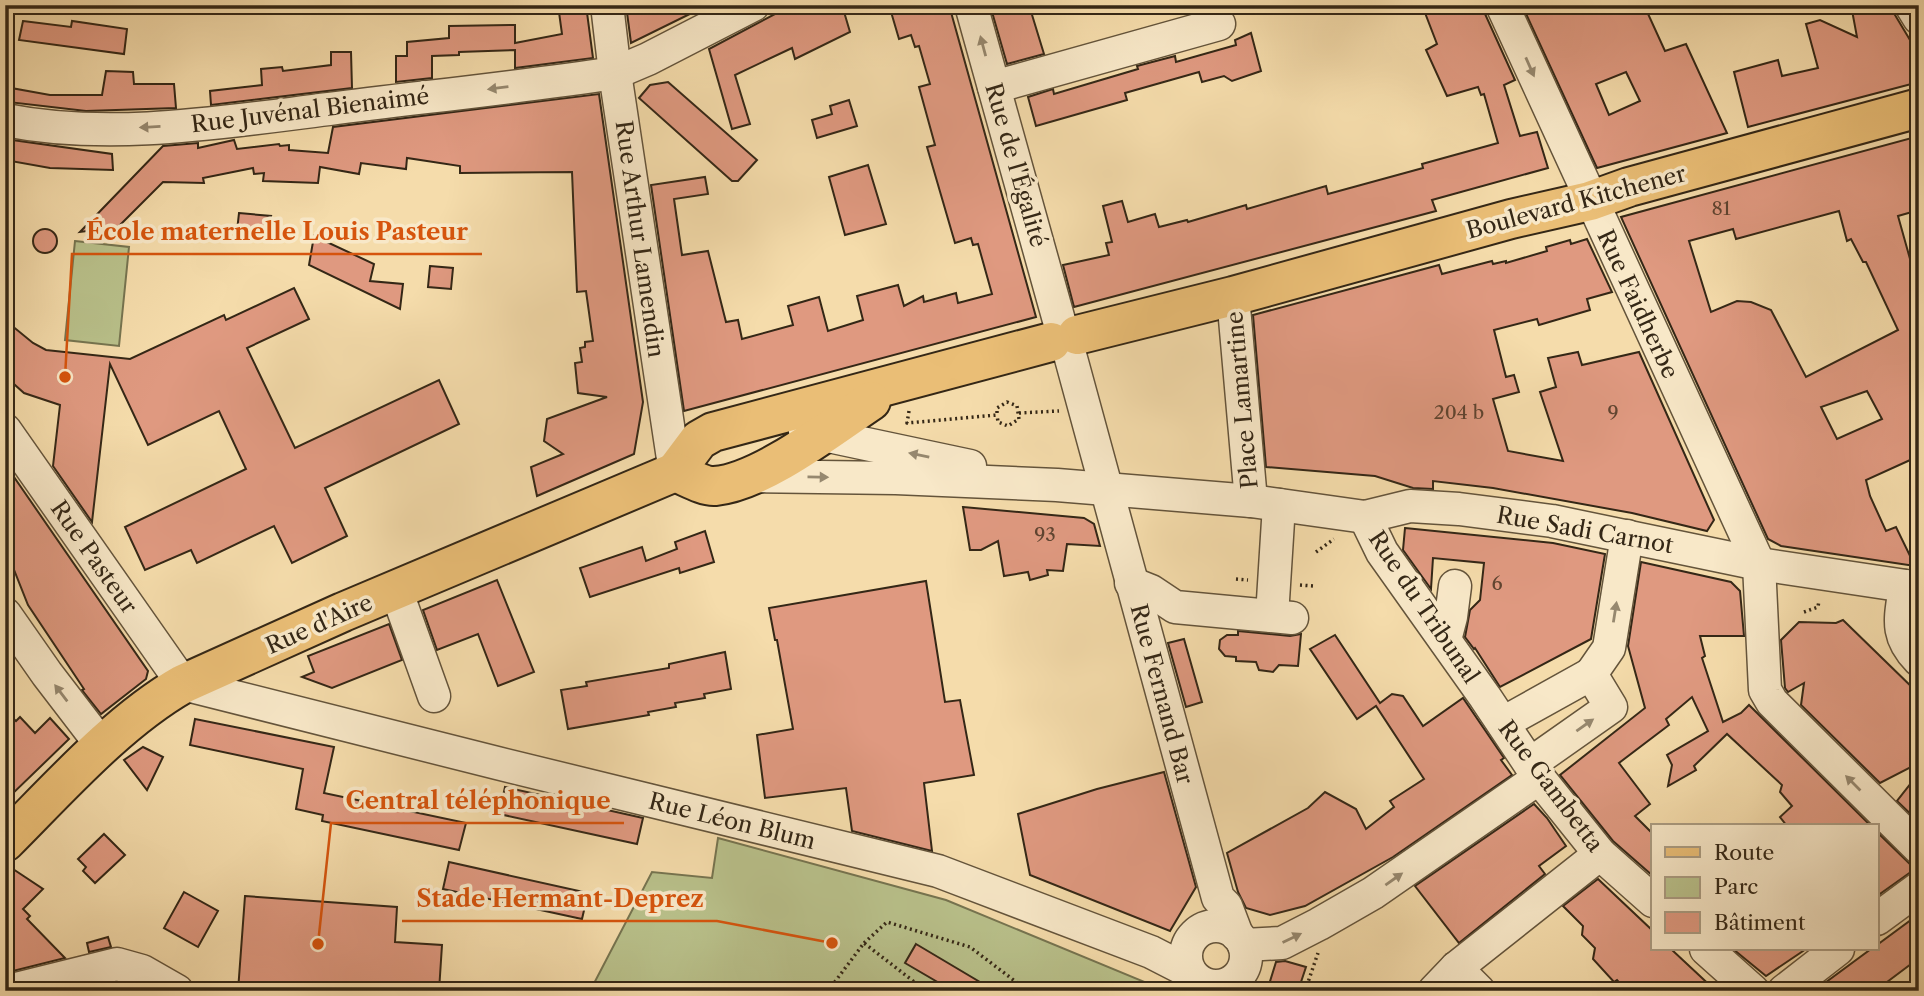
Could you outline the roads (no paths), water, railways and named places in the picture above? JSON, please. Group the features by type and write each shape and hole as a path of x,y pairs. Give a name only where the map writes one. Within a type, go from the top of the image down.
{"main road":[{"name":"Boulevard Kitchener","path":"1233,296 1498,223 1590,201 1629,187 1919,108"},
{"name":"Place Lamartine","path":"902,383 749,476 713,486 674,472 699,440 713,432 1064,338 1233,296"},
{"name":"Rue d'Aire","path":"5,842 103,747 166,693 343,611 674,472"}],"street":[{"name":"Rue Arthur Lamendin","path":"607,5 674,472"},
{"name":"Rue Juvénal Bienaimé","path":"5,120 37,126 118,129 218,123 615,73 753,5"},
{"name":"Rue de l'Égalité","path":"971,5 1064,338"},
{"name":"Rue Faidherbe","path":"1502,5 1759,564"},
{"path":"1911,5 1919,18"},
{"path":"994,87 1219,24"},
{"name":"Place Lamartine","path":"749,476 896,478 1057,485 1265,503 1233,296"},
{"path":"1064,338 1107,490"},
{"name":"Place Lamartine","path":"753,420 1057,485"},
{"name":"Rue Pasteur","path":"5,430 183,684"},
{"name":"Rue Fernand Bar","path":"1107,490 1218,898 1226,906 1240,940"},
{"path":"1131,583 1151,591 1175,607 1282,617 1265,503"},
{"name":"Rue Sadi Carnot","path":"1265,503 1365,517 1410,506 1552,521 1759,564 1912,587"},
{"name":"Rue du Tribunal","path":"1365,517 1382,552 1485,696"},
{"path":"1503,723 1591,674 1609,648 1627,536"},
{"path":"1759,564 1765,690 1773,702 1919,848"},
{"path":"1445,640 1455,586"},
{"path":"1912,587 1899,629 1910,650 1919,660"},
{"path":"396,590 434,696"},
{"path":"5,614 103,747"},
{"path":"1240,940 1282,943 1335,915 1373,893 1534,771 1611,707 1591,674"},
{"name":"Rue Léon Blum","path":"183,684 939,871 1151,952 1193,963"},
{"name":"Rue Gambetta","path":"1485,696 1534,771 1600,854 1651,899"},
{"path":"1434,991 1456,968 1600,854"},
{"path":"1878,918 1919,888"},
{"path":"1193,963 1219,926 1229,929 1240,940 1245,962 1235,984 1210,986 1193,963 1203,919 1218,898"},
{"path":"1707,950 1753,991"},
{"path":"1784,991 1837,950"},
{"path":"8,991 117,964 142,971 177,991"},
{"path":"1456,968 1479,991"}],"place":[{"name":"École maternelle Louis Pasteur","path":"65,377"},
{"name":"Stade Hermant-Deprez","path":"832,943"},
{"name":"Central téléphonique","path":"318,944"}]}
